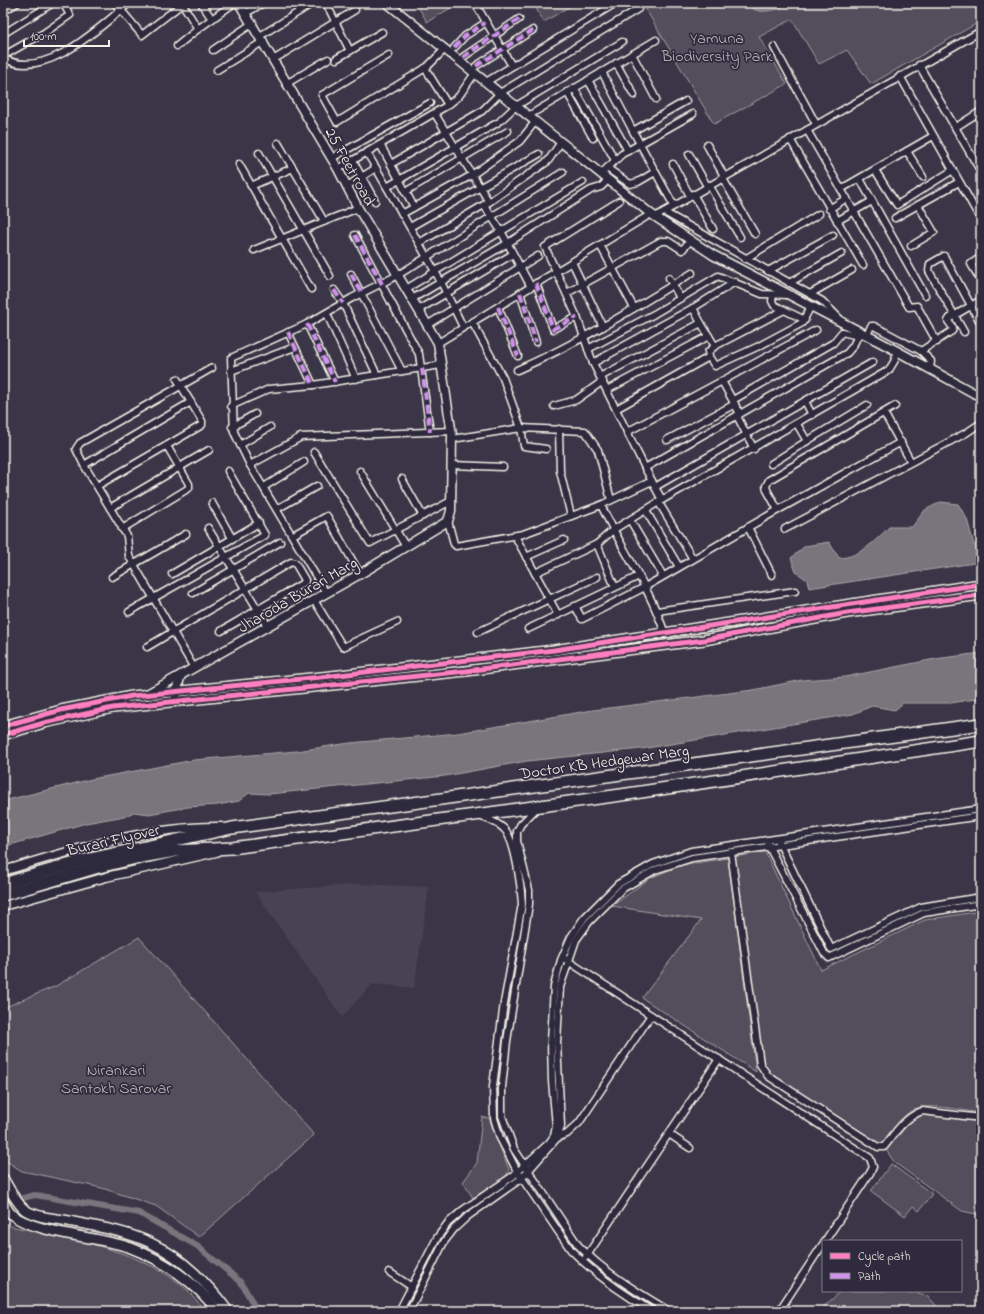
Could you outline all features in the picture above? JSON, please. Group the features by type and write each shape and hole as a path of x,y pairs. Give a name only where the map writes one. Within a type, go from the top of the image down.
{"highway":[{"name":"Doctor KB Hedgewar Marg","path":"232,828 981,724"},
{"path":"232,848 539,806 981,741"},
{"name":"Burari Flyover","path":"3,895 232,828"},
{"name":"Burari Flyover","path":"3,884 84,860 174,846 232,848"}],"main road":[{"path":"3,726 61,710 147,694 331,676 554,650 981,584"},
{"path":"3,735 44,723 113,708 466,671 635,649 704,640 847,613 981,595"},
{"path":"5,1183 21,1207 34,1215 115,1231 151,1243 182,1262 211,1289 228,1311"},
{"path":"5,1205 15,1216 29,1223 130,1248 162,1262 185,1278 217,1311"}],"street":[{"path":"3,11 17,3"},
{"path":"3,34 53,3"},
{"path":"3,57 44,33 70,15 63,3"},
{"path":"115,3 142,35 182,4 198,28"},
{"path":"3,57 23,64 55,58 96,31 129,3"},
{"path":"201,3 212,19"},
{"path":"177,46 198,28 234,3"},
{"name":"25 Feet road","path":"239,3 262,38 286,84 332,158 358,208 438,343"},
{"path":"246,13 263,3"},
{"path":"217,70 313,3"},
{"path":"326,3 334,23 350,51"},
{"path":"387,3 445,49 476,70 486,82 653,215 713,255 845,323 861,334 897,350 981,397"},
{"path":"475,3 485,23 512,66"},
{"path":"486,82 616,3"},
{"path":"391,164 483,110 500,93 638,9"},
{"path":"273,60 355,10"},
{"path":"463,57 519,19"},
{"path":"213,50 253,23"},
{"path":"454,48 465,36 485,23"},
{"path":"338,169 381,146 448,105 461,94 476,70 501,49 533,30"},
{"path":"873,362 747,435 654,484 515,536 456,546 454,544 448,521 451,501 452,435 438,343 600,245 653,215 664,212 708,185 807,130 919,64 981,31"},
{"path":"336,59 382,32"},
{"path":"528,116 656,40"},
{"path":"387,187 499,122 516,106 622,42"},
{"path":"774,47 792,83 816,124"},
{"path":"389,55 322,95 338,122 427,67 445,49"},
{"path":"632,54 656,99"},
{"path":"286,84 328,59"},
{"path":"616,63 634,94"},
{"path":"919,64 981,172"},
{"path":"427,67 448,105"},
{"path":"602,72 674,206"},
{"path":"900,76 959,182 978,210 981,220"},
{"path":"588,80 628,151"},
{"path":"574,88 616,160"},
{"path":"567,92 593,138"},
{"path":"633,131 686,101"},
{"path":"332,158 430,103"},
{"path":"956,127 981,111"},
{"path":"435,114 480,188 492,217 508,243 531,287"},
{"path":"601,174 616,160 640,143 693,114"},
{"path":"402,214 472,175 521,140 536,122"},
{"path":"807,130 910,307 917,306 936,342"},
{"path":"405,192 508,131"},
{"path":"841,189 933,136"},
{"path":"790,139 836,221 863,265"},
{"path":"419,243 486,203 549,160 561,142"},
{"path":"278,143 324,221"},
{"path":"707,145 755,234"},
{"path":"381,146 414,207"},
{"path":"907,151 922,177"},
{"path":"258,153 330,276"},
{"path":"367,153 435,271 463,328"},
{"path":"410,227 539,154"},
{"path":"689,154 740,237"},
{"path":"354,161 375,201"},
{"path":"238,164 311,289"},
{"path":"673,164 713,229"},
{"path":"251,186 292,168"},
{"path":"347,186 376,168"},
{"path":"607,168 630,184 638,182 655,172"},
{"path":"875,170 897,204 953,170"},
{"path":"326,593 293,535 250,465 232,427 232,356 307,324 343,303 382,284 564,172"},
{"path":"860,179 925,295"},
{"path":"412,299 508,243 591,190 601,187 608,180"},
{"path":"406,289 583,182"},
{"path":"895,218 959,182"},
{"path":"829,208 847,198"},
{"path":"619,201 545,246 545,249 567,293 593,363 654,484 660,502 693,559"},
{"path":"836,221 872,201"},
{"path":"911,246 934,232 918,205"},
{"path":"254,250 358,208"},
{"path":"664,212 745,259 810,294 829,306 845,323"},
{"path":"745,259 819,214"},
{"path":"354,235 417,348 422,368 430,432"},
{"path":"768,271 833,235"},
{"path":"567,293 662,241 668,241 682,250 691,240"},
{"path":"600,245 634,308"},
{"path":"789,283 842,253"},
{"path":"418,310 513,254"},
{"path":"428,325 538,256"},
{"path":"964,332 928,268 930,264 941,257 944,256 946,259 980,322"},
{"path":"981,257 971,264 981,280"},
{"path":"572,262 603,327"},
{"path":"810,294 852,270"},
{"path":"517,370 550,356 584,338 692,273"},
{"path":"351,274 402,371"},
{"path":"588,349 717,276 731,284 755,292 773,296 790,295"},
{"path":"669,278 680,298"},
{"path":"536,283 553,329 577,317"},
{"path":"593,363 693,308 731,284"},
{"path":"334,290 343,303 377,375"},
{"path":"520,293 536,342"},
{"path":"773,296 773,303 804,321"},
{"path":"921,352 952,331 953,328 948,321 954,314 981,300"},
{"path":"498,306 518,356"},
{"path":"784,310 715,346 708,352 709,358 713,365 716,366 759,346 804,321 811,306"},
{"path":"693,308 715,346"},
{"path":"326,314 356,379"},
{"path":"472,322 503,378 521,428 525,447 546,449"},
{"path":"554,406 576,400 601,379 701,323"},
{"path":"307,324 336,382"},
{"path":"645,468 739,415 853,347 861,334 871,326 874,326 930,358 930,369"},
{"path":"627,432 816,330"},
{"path":"288,332 313,385"},
{"path":"667,440 734,402 837,339 844,332 861,334"},
{"path":"607,390 709,336"},
{"path":"231,371 295,347"},
{"path":"535,573 597,544 613,530 797,424 892,367 897,350"},
{"path":"616,409 709,358"},
{"path":"231,406 269,389 336,382 441,365"},
{"path":"194,668 129,556 128,539 76,449 77,446 212,368"},
{"path":"97,486 202,425 202,421 177,379"},
{"path":"722,381 734,402 747,435 754,448"},
{"path":"805,401 812,415"},
{"path":"84,465 191,402"},
{"path":"771,464 867,405"},
{"path":"778,510 767,490 766,486 769,480 895,406"},
{"path":"884,412 911,462"},
{"path":"232,427 255,414"},
{"path":"785,529 981,423"},
{"path":"797,424 807,441"},
{"path":"240,445 270,427"},
{"path":"250,465 300,437 430,432 452,435 521,428 584,430 588,433 598,450 611,500"},
{"path":"559,429 560,471 571,516"},
{"path":"575,606 582,619 645,587 778,510 901,442"},
{"path":"122,529 188,490 188,484 167,446"},
{"path":"110,508 209,450"},
{"path":"314,452 370,543 451,501"},
{"path":"264,487 304,462"},
{"path":"452,465 503,467"},
{"path":"129,612 264,536 265,533 228,471"},
{"path":"360,471 406,547"},
{"path":"402,479 423,516"},
{"path":"277,509 317,486"},
{"path":"212,503 232,538"},
{"path":"601,505 657,611 665,634"},
{"path":"646,511 679,567"},
{"path":"293,535 327,516 360,574"},
{"path":"630,520 663,576"},
{"name":"Jharoda Burari Marg","path":"147,694 360,574 448,521"},
{"path":"172,574 259,523"},
{"path":"748,527 772,575"},
{"path":"208,528 268,626"},
{"path":"112,577 186,534"},
{"path":"515,536 558,615"},
{"path":"526,557 564,540"},
{"path":"193,593 280,542"},
{"path":"597,544 615,587"},
{"path":"147,647 291,562 295,563 305,579 304,582 221,631"},
{"path":"528,629 639,576"},
{"path":"478,632 597,577"},
{"path":"657,611 795,591"},
{"path":"314,600 343,647 397,622"},
{"path":"176,701 176,691 181,675"},
{"path":"539,806 521,824 517,836 529,890 529,904 507,1041 502,1087 502,1116 508,1135 524,1165 567,1230 588,1255 616,1278 670,1311"},
{"path":"779,842 981,809"},
{"path":"476,814 502,826 508,837 517,866 522,904 508,983 493,1086 494,1118 500,1138 517,1171 560,1235 582,1261 611,1284 651,1310 655,1303"},
{"path":"409,1311 444,1242 454,1228 529,1172 558,1137 561,1126 557,1043 560,987 565,959 571,937 584,918 605,897 635,873 672,856 691,851 779,842 981,816"},
{"path":"3,871 98,843 196,827 232,828"},
{"path":"508,837 517,836"},
{"path":"779,842 832,949 921,907 981,897"},
{"path":"552,1139 556,1126 552,1081 554,986 565,959 589,922 616,894 638,878 674,862 731,852 767,843"},
{"path":"767,843 824,953 829,958 924,913 981,904"},
{"path":"3,906 106,876 178,862 232,848"},
{"path":"731,852 760,1064 768,1076 878,1147 884,1147 904,1122 912,1115 922,1111 981,1118"},
{"path":"565,959 866,1154 873,1162 870,1173 826,1240"},
{"path":"508,983 516,984"},
{"path":"399,1311 437,1238 448,1223 507,1181 552,1139 568,1134 579,1123 651,1015"},
{"path":"499,1040 507,1041"},
{"path":"582,1261 588,1255 719,1059"},
{"path":"669,1134 690,1148"},
{"path":"459,1214 464,1220"},
{"path":"779,1311 822,1246"},
{"path":"389,1272 418,1294"}],"shaded area":[{"path":"746,3 783,3 780,9 758,11"},
{"path":"941,502 958,504 967,519 974,545 981,545 981,562 809,588 807,580 796,572 791,558 805,546 829,542 839,558 854,555 867,547 889,527 912,527 925,510"},
{"path":"981,653 981,698 951,703 903,703 895,710 872,706 853,714 641,749 527,761 445,776 269,794 249,793 239,801 218,805 188,807 149,814 134,812 125,816 86,823 3,847 3,801 92,779 194,760 297,751 350,743 458,733 593,710 753,690 802,680 845,677 935,659"},
{"path":"360,884 429,887 414,988 372,984 342,1017 255,892"}],"green space":[{"path":"416,3 459,3 427,22"},
{"path":"533,3 575,3 544,22"},
{"name":"Yamuna Biodiversity Park","path":"642,3 981,3 981,21 871,84 847,50 819,64 792,19 759,37 787,84 714,124"},
{"path":"765,852 821,970 925,920 981,911 981,1113 935,1107 917,1108 911,1111 895,1126 882,1144 875,1143 766,1070 734,857"},
{"path":"728,858 756,1072 642,998 701,920 612,906 650,878 682,865"},
{"name":"Nirankari Santokh Sarovar","path":"139,937 314,1135 199,1237 156,1206 102,1188 22,1171 6,1161 3,1156 3,1008 56,986"},
{"path":"924,1114 981,1121 981,1215 962,1211 895,1163 886,1150 914,1117"},
{"path":"482,1117 489,1118 509,1170 505,1178 473,1198 463,1182 477,1163"},
{"path":"891,1164 932,1194 919,1211 913,1206 905,1216 871,1191"},
{"path":"3,1225 100,1246 145,1263 166,1274 185,1288 205,1311 3,1311"},
{"path":"840,1292 909,1292 924,1295 934,1303 939,1311 819,1311"}],"waterway":[{"path":"3,1203 35,1195 139,1213 197,1246 241,1282 257,1311"}],"railway":[{"path":"3,728 62,712 111,702 632,643 981,584"}],"marked path":[{"path":"463,57 519,19"},
{"path":"454,48 465,36 485,23"},
{"path":"476,66 533,30"},
{"path":"355,235 382,284"},
{"path":"351,274 362,293"},
{"path":"536,283 553,329 577,317"},
{"path":"334,290 343,303"},
{"path":"520,293 536,342"},
{"path":"498,307 518,356"},
{"path":"307,324 335,382"},
{"path":"288,332 313,385"},
{"path":"422,368 430,432"}],"cycle path":[{"path":"3,726 61,710 132,696 331,676 554,650 981,584"},
{"path":"3,735 44,723 113,708 466,671 704,640 847,613 981,595"}]}
